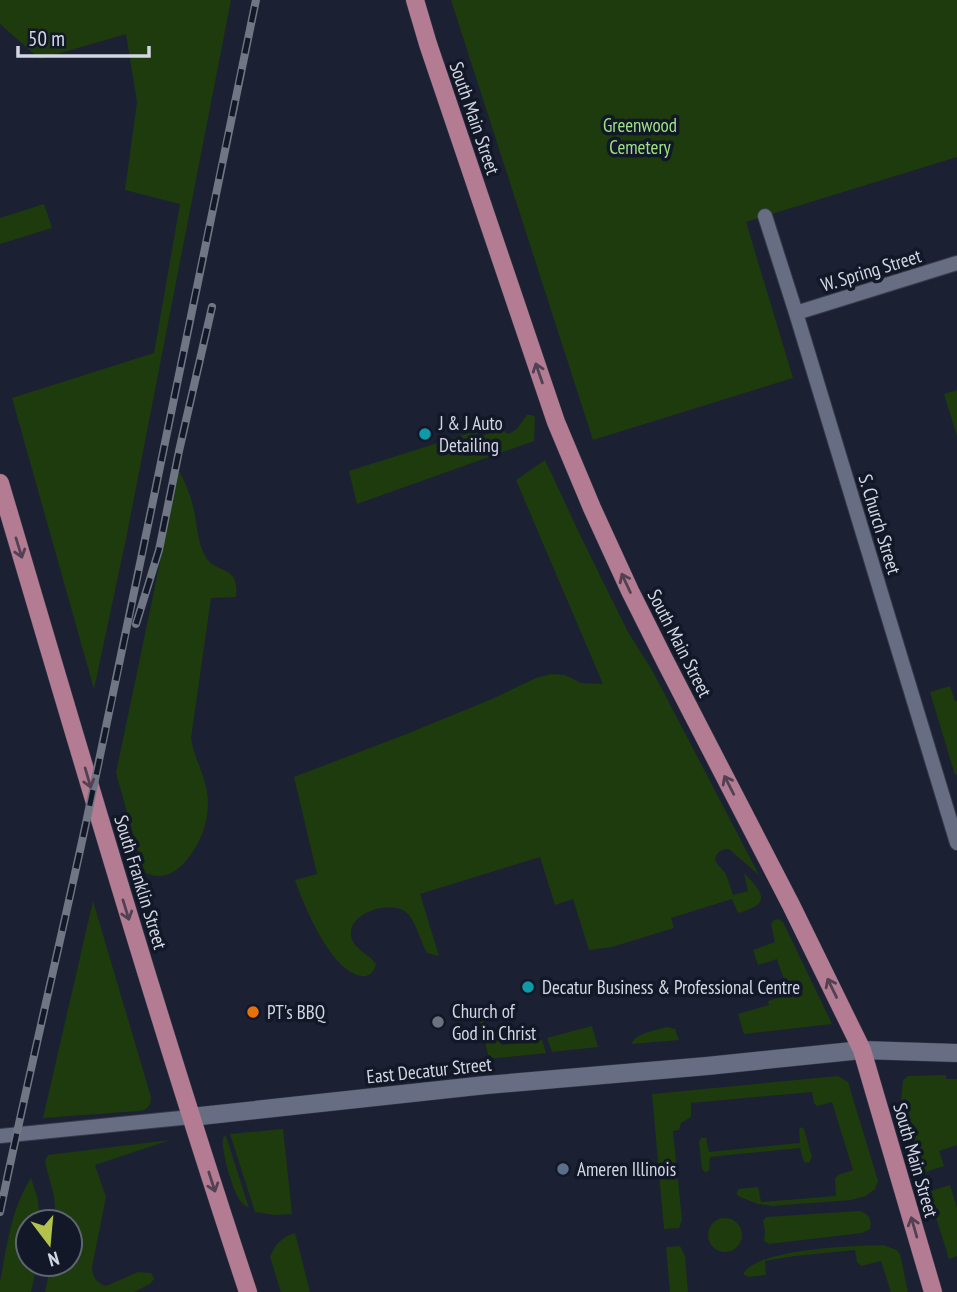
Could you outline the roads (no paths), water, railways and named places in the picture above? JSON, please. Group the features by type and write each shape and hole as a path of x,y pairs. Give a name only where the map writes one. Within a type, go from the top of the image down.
{"main road":[{"name":"South Main Street","path":"415,0 556,422 625,580 862,1050 933,1292"},
{"name":"South Franklin Street","path":"0,483 124,903 248,1292"}],"street":[{"name":"S. Church Street","path":"765,216 957,843"},
{"name":"W. Spring Street","path":"796,313 957,263"},
{"name":"East Decatur Street","path":"0,1136 475,1086 862,1050 957,1053"}],"railway":[{"path":"0,1212 86,823 256,0"},
{"path":"136,624 159,550 212,307"}],"place":[{"name":"J & J Auto Detailing","path":"425,434"},
{"name":"Decatur Business & Professional Centre","path":"528,987"},
{"name":"PT's BBQ","path":"253,1012"},
{"name":"Church of God in Christ","path":"438,1022"},
{"name":"Ameren Illinois","path":"563,1169"}],"park label":[{"name":"Greenwood Cemetery","path":"640,136"}]}
